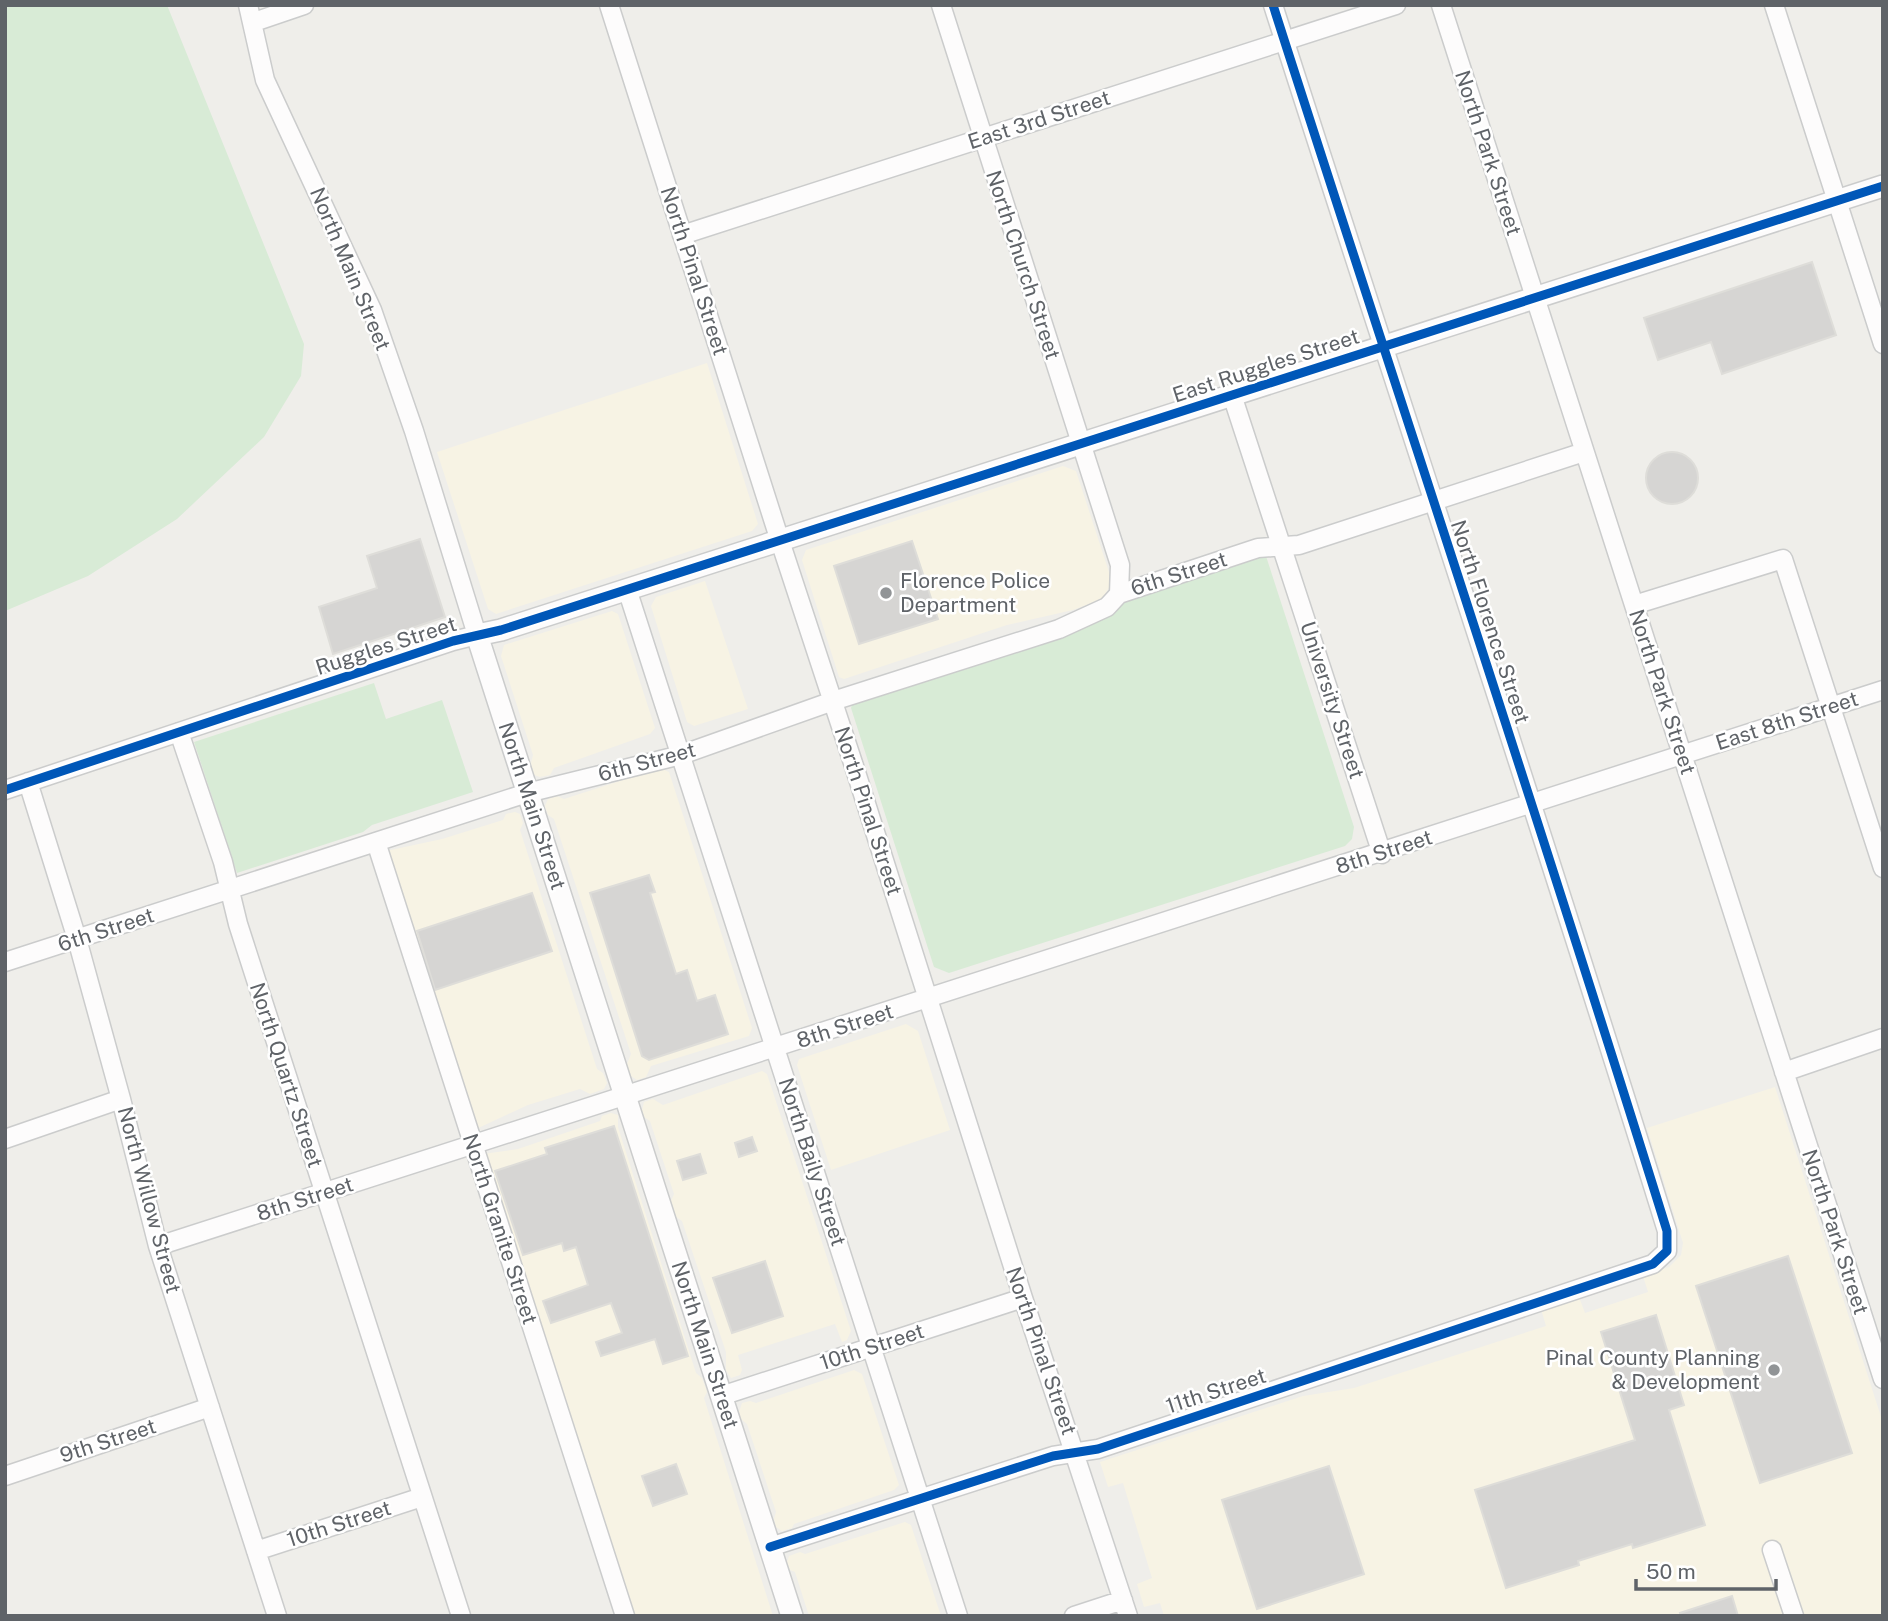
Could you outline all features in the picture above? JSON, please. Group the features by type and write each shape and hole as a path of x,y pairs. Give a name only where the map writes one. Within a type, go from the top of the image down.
{"street":[{"path":"251,14 304,5"},
{"name":"North Pinal Street","path":"609,5 1023,1298 1125,1608"},
{"name":"North Church Street","path":"941,5 1120,565 1119,594"},
{"name":"North Florence Street","path":"1273,5 1432,501 1571,920 1667,1231 1667,1251"},
{"name":"East 3rd Street","path":"682,235 1395,5"},
{"name":"North Park Street","path":"1441,5 1784,1072 1879,1357 1883,1380"},
{"path":"1774,5 1883,344"},
{"name":"North Main Street","path":"251,14 265,80 372,310 414,431 527,793 792,1616"},
{"name":"East Ruggles Street","path":"780,541 1883,186"},
{"name":"University Street","path":"1232,395 1382,853"},
{"name":"6th Street","path":"5,962 527,793 681,755 833,701 1059,629 1107,607 1119,594 1258,548 1299,545 1584,452"},
{"name":"Ruggles Street","path":"5,790 453,641 501,630 780,541"},
{"path":"1634,605 1783,559 1883,868"},
{"name":"North Baily Street","path":"627,589 958,1616"},
{"name":"East 8th Street","path":"1531,804 1883,690"},
{"name":"North Quartz Street","path":"179,733 230,891 238,925 461,1616"},
{"name":"North Willow Street","path":"28,782 77,939 158,1246 277,1616"},
{"name":"8th Street","path":"158,1246 1531,804"},
{"name":"North Granite Street","path":"376,842 625,1616"},
{"path":"1784,1072 1883,1038"},
{"path":"5,1139 121,1099"},
{"name":"11th Street","path":"770,1547 1053,1455 1098,1449 1653,1264 1667,1251"},
{"name":"10th Street","path":"721,1396 1023,1298"},
{"name":"9th Street","path":"5,1475 210,1407"},
{"name":"10th Street","path":"256,1551 422,1497"},
{"path":"1772,1550 1794,1616"},
{"path":"1074,1616 1125,1608"}],"shaded area":[{"path":"707,363 758,524 752,531 496,614 488,609 437,452"},
{"path":"1063,466 1076,471 1109,572 1110,586 1102,599 1073,610 1007,625 844,679 839,677 802,560 806,550"},
{"path":"705,581 748,709 694,726 687,722 651,606 656,597"},
{"path":"612,611 618,614 655,728 650,734 554,768 550,775 534,775 531,763 533,755 501,656 504,645"},
{"path":"660,768 669,772 752,1028 749,1036 651,1066 646,1077 637,1080 631,1076 627,1064 631,1054 554,819 548,815 545,806 548,799 557,796 564,799"},
{"path":"506,814 520,814 523,823 520,830 597,1069 603,1073 607,1083 604,1089 590,1094 580,1089 528,1105 474,1130 386,851 442,839 503,820"},
{"path":"906,1024 918,1031 950,1130 831,1170 797,1065 799,1059"},
{"path":"762,1071 767,1074 851,1331 847,1340 842,1342 835,1324 738,1355 742,1370 740,1375 731,1378 726,1370 726,1352 682,1221 676,1217 671,1201 674,1194 650,1121 644,1117 642,1110 644,1102 653,1099 663,1105"},
{"path":"1775,1087 1883,1423 1883,1616 1164,1616 1160,1603 1144,1607 1137,1584 1152,1578 1123,1483 1108,1487 1100,1462 1303,1396 1354,1388 1546,1326 1541,1309 1579,1297 1585,1313 1648,1292 1643,1276 1669,1267 1681,1255 1683,1243 1647,1128"},
{"path":"611,1113 618,1115 618,1127 696,1373 702,1378 707,1392 704,1398 773,1616 631,1616 483,1154 518,1149 600,1121 602,1116"},
{"path":"854,1370 862,1374 899,1485 894,1490 794,1524 792,1528 782,1531 776,1527 776,1512 747,1424 741,1419 739,1412 742,1403 756,1403"},
{"path":"905,1522 911,1525 941,1616 809,1616 795,1572 790,1570 787,1562 789,1556 800,1552 805,1554"}],"green space":[{"path":"5,5 167,5 304,344 301,376 264,437 177,519 88,576 5,611"},
{"path":"1265,553 1354,827 1352,839 1345,846 949,973 934,967 851,708 854,698 1122,601"},
{"path":"374,683 386,719 442,700 473,792 372,825 363,832 237,873 194,742"}],"building":[{"path":"1812,262 1836,335 1722,374 1711,342 1658,360 1644,318"},
{"path":"1672,452 1682,454 1690,460 1696,468 1696,488 1690,496 1682,502 1672,504 1662,502 1654,496 1648,488 1646,478 1648,468 1654,460 1662,454"},
{"path":"420,539 445,617 333,654 319,607 377,588 367,556"},
{"name":"Florence Police Department","path":"912,541 938,619 859,644 834,566"},
{"path":"649,875 655,892 650,893 676,974 687,970 697,1001 715,995 728,1034 649,1060 642,1056 590,893"},
{"path":"532,893 552,951 435,990 417,931"},
{"path":"614,1126 688,1356 663,1364 655,1339 601,1356 596,1342 622,1333 611,1303 551,1323 543,1301 588,1285 576,1247 564,1251 562,1243 523,1255 495,1171 547,1154 545,1148"},
{"path":"752,1137 757,1151 739,1157 735,1143"},
{"path":"700,1154 706,1173 683,1180 677,1161"},
{"name":"Pinal County Planning & Development","path":"1788,1256 1852,1453 1760,1483 1696,1286"},
{"path":"765,1261 783,1316 732,1333 713,1278"},
{"path":"1656,1315 1684,1405 1669,1410 1705,1525 1633,1548 1632,1544 1578,1561 1579,1565 1506,1588 1475,1490 1635,1440 1601,1332"},
{"path":"676,1464 687,1494 653,1506 642,1476"},
{"path":"1329,1466 1364,1574 1257,1609 1222,1500"},
{"path":"1732,1596 1738,1616 1681,1616 1680,1613"}],"cycle path":[{"path":"770,1547 1053,1456 1098,1449 1653,1264 1667,1251 1667,1231 1619,1077 1273,5"},
{"path":"5,790 453,641 501,630 1883,186"}],"place":[{"name":"Florence Police Department","path":"886,593"},
{"name":"Pinal County Planning & Development","path":"1774,1370"}]}
